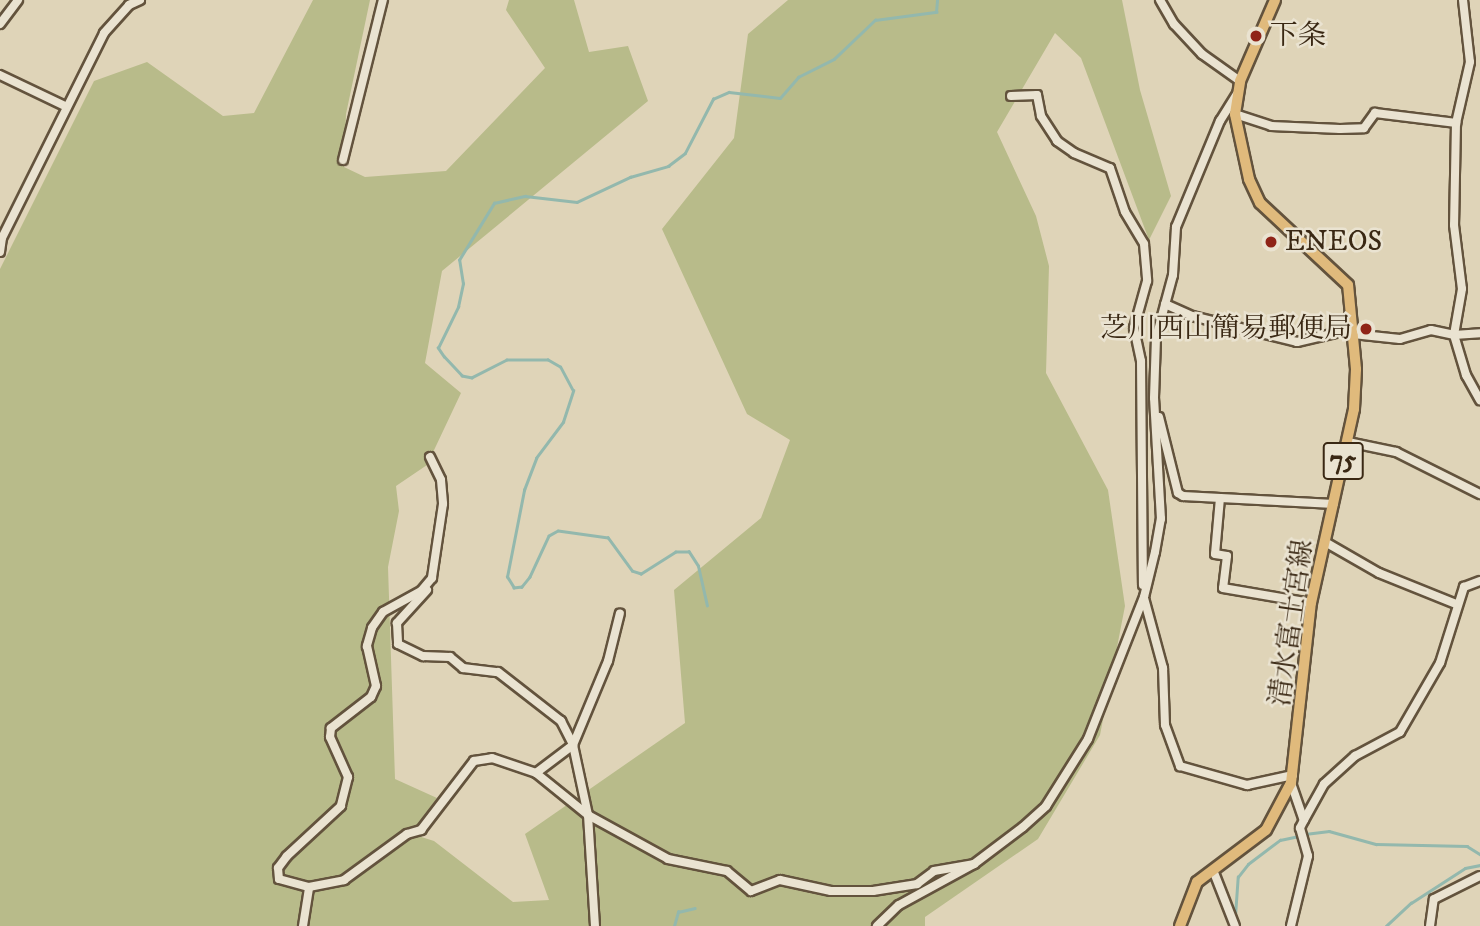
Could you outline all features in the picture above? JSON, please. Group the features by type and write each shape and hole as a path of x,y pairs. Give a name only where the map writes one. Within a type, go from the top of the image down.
{"main road":[{"name":"清水富士宮線","path":"1180,926 1197,882 1266,830 1292,779 1311,604 1348,442 1356,388 1350,295 1342,276 1265,209 1252,188 1235,114 1240,81 1275,0"}],"street":[{"path":"0,24 18,0"},
{"path":"0,252 2,238 109,26 129,5 140,0"},
{"path":"343,160 383,0"},
{"path":"1160,0 1174,24 1202,54 1240,81"},
{"path":"1463,0 1470,69 1456,123 1454,225 1462,289 1454,335 1466,375 1480,400"},
{"path":"0,75 67,107"},
{"path":"877,926 900,905 974,864 1046,806 1069,775 1088,739 1144,597 1161,519 1155,406 1156,338 1173,275 1176,227 1220,121 1237,94"},
{"path":"1011,96 1037,95 1041,116 1057,141 1074,153 1110,168 1125,212 1144,244 1147,281 1134,328 1134,346 1141,361 1138,397 1144,597 1163,668 1164,725 1180,766 1247,785 1292,779 1308,856 1291,926"},
{"path":"1235,114 1270,125 1340,130 1364,128 1375,113 1456,123"},
{"path":"1165,304 1192,316 1297,342 1353,332 1400,339 1431,330 1454,335 1480,332"},
{"path":"1155,406 1178,493 1334,504"},
{"path":"1348,442 1396,452 1480,494"},
{"path":"430,457 441,480 443,504 432,578 420,600 397,623 398,644 423,656 450,657 463,668 498,672 546,706 561,721 573,745 588,815 595,926"},
{"path":"1220,498 1215,554 1227,556 1223,589 1311,604"},
{"path":"1325,542 1379,573 1456,604"},
{"path":"432,578 421,591 383,612 372,628 367,646 376,686 370,697 331,728 330,737 348,777 341,806 278,868 279,879 309,887 344,880 407,834 421,830 474,761 492,758 536,774 588,815 668,859 727,871 751,891 780,880 831,891 873,891 917,884 934,871 974,864"},
{"path":"1302,824 1324,784 1355,756 1400,732 1440,663 1456,604 1464,587 1480,581"},
{"path":"536,774 573,745 608,661 620,613"},
{"path":"1213,870 1235,926"},
{"path":"1430,926 1434,899 1480,876"},
{"path":"303,926 309,887"}],"green space":[{"path":"313,0 370,0 346,114 344,167 365,177 446,171 545,68 506,10 509,0 574,0 589,52 628,46 648,101 442,271 425,363 461,393 427,465 396,486 399,511 388,567 395,779 437,798 417,826 383,844 388,855 415,835 434,841 513,902 549,900 525,834 685,723 674,590 761,518 790,440 747,414 662,229 734,138 748,34 788,0 1122,0 1140,90 1171,196 1149,240 1081,58 1055,33 997,132 1036,216 1049,266 1046,373 1108,490 1125,606 1100,735 1038,839 925,917 925,926 0,926 0,269 94,81 147,62 223,116 254,113"}],"waterway":[{"path":"707,606 698,566 689,552 676,552 641,574 632,571 608,538 558,531 549,536 530,577 522,587 514,588 507,577 524,490 536,458 563,422 573,391 560,367 548,360 507,360 472,378 462,376 444,357 438,348 458,307 463,284 459,260 494,203 525,196 577,202 630,177 668,166 685,153 713,99 729,92 780,98 798,77 834,59 875,20 936,12 937,0"},
{"path":"1305,834 1329,831 1376,844 1467,846 1480,854"},
{"path":"1235,916 1238,877 1248,864 1280,840 1299,836"},
{"path":"1386,926 1411,903 1465,868 1480,865"},
{"path":"674,926 678,912 695,908"}],"place":[{"name":"下条","path":"1256,36"},
{"name":"ENEOS","path":"1271,242"},
{"name":"芝川西山簡易郵便局","path":"1366,329"}]}
